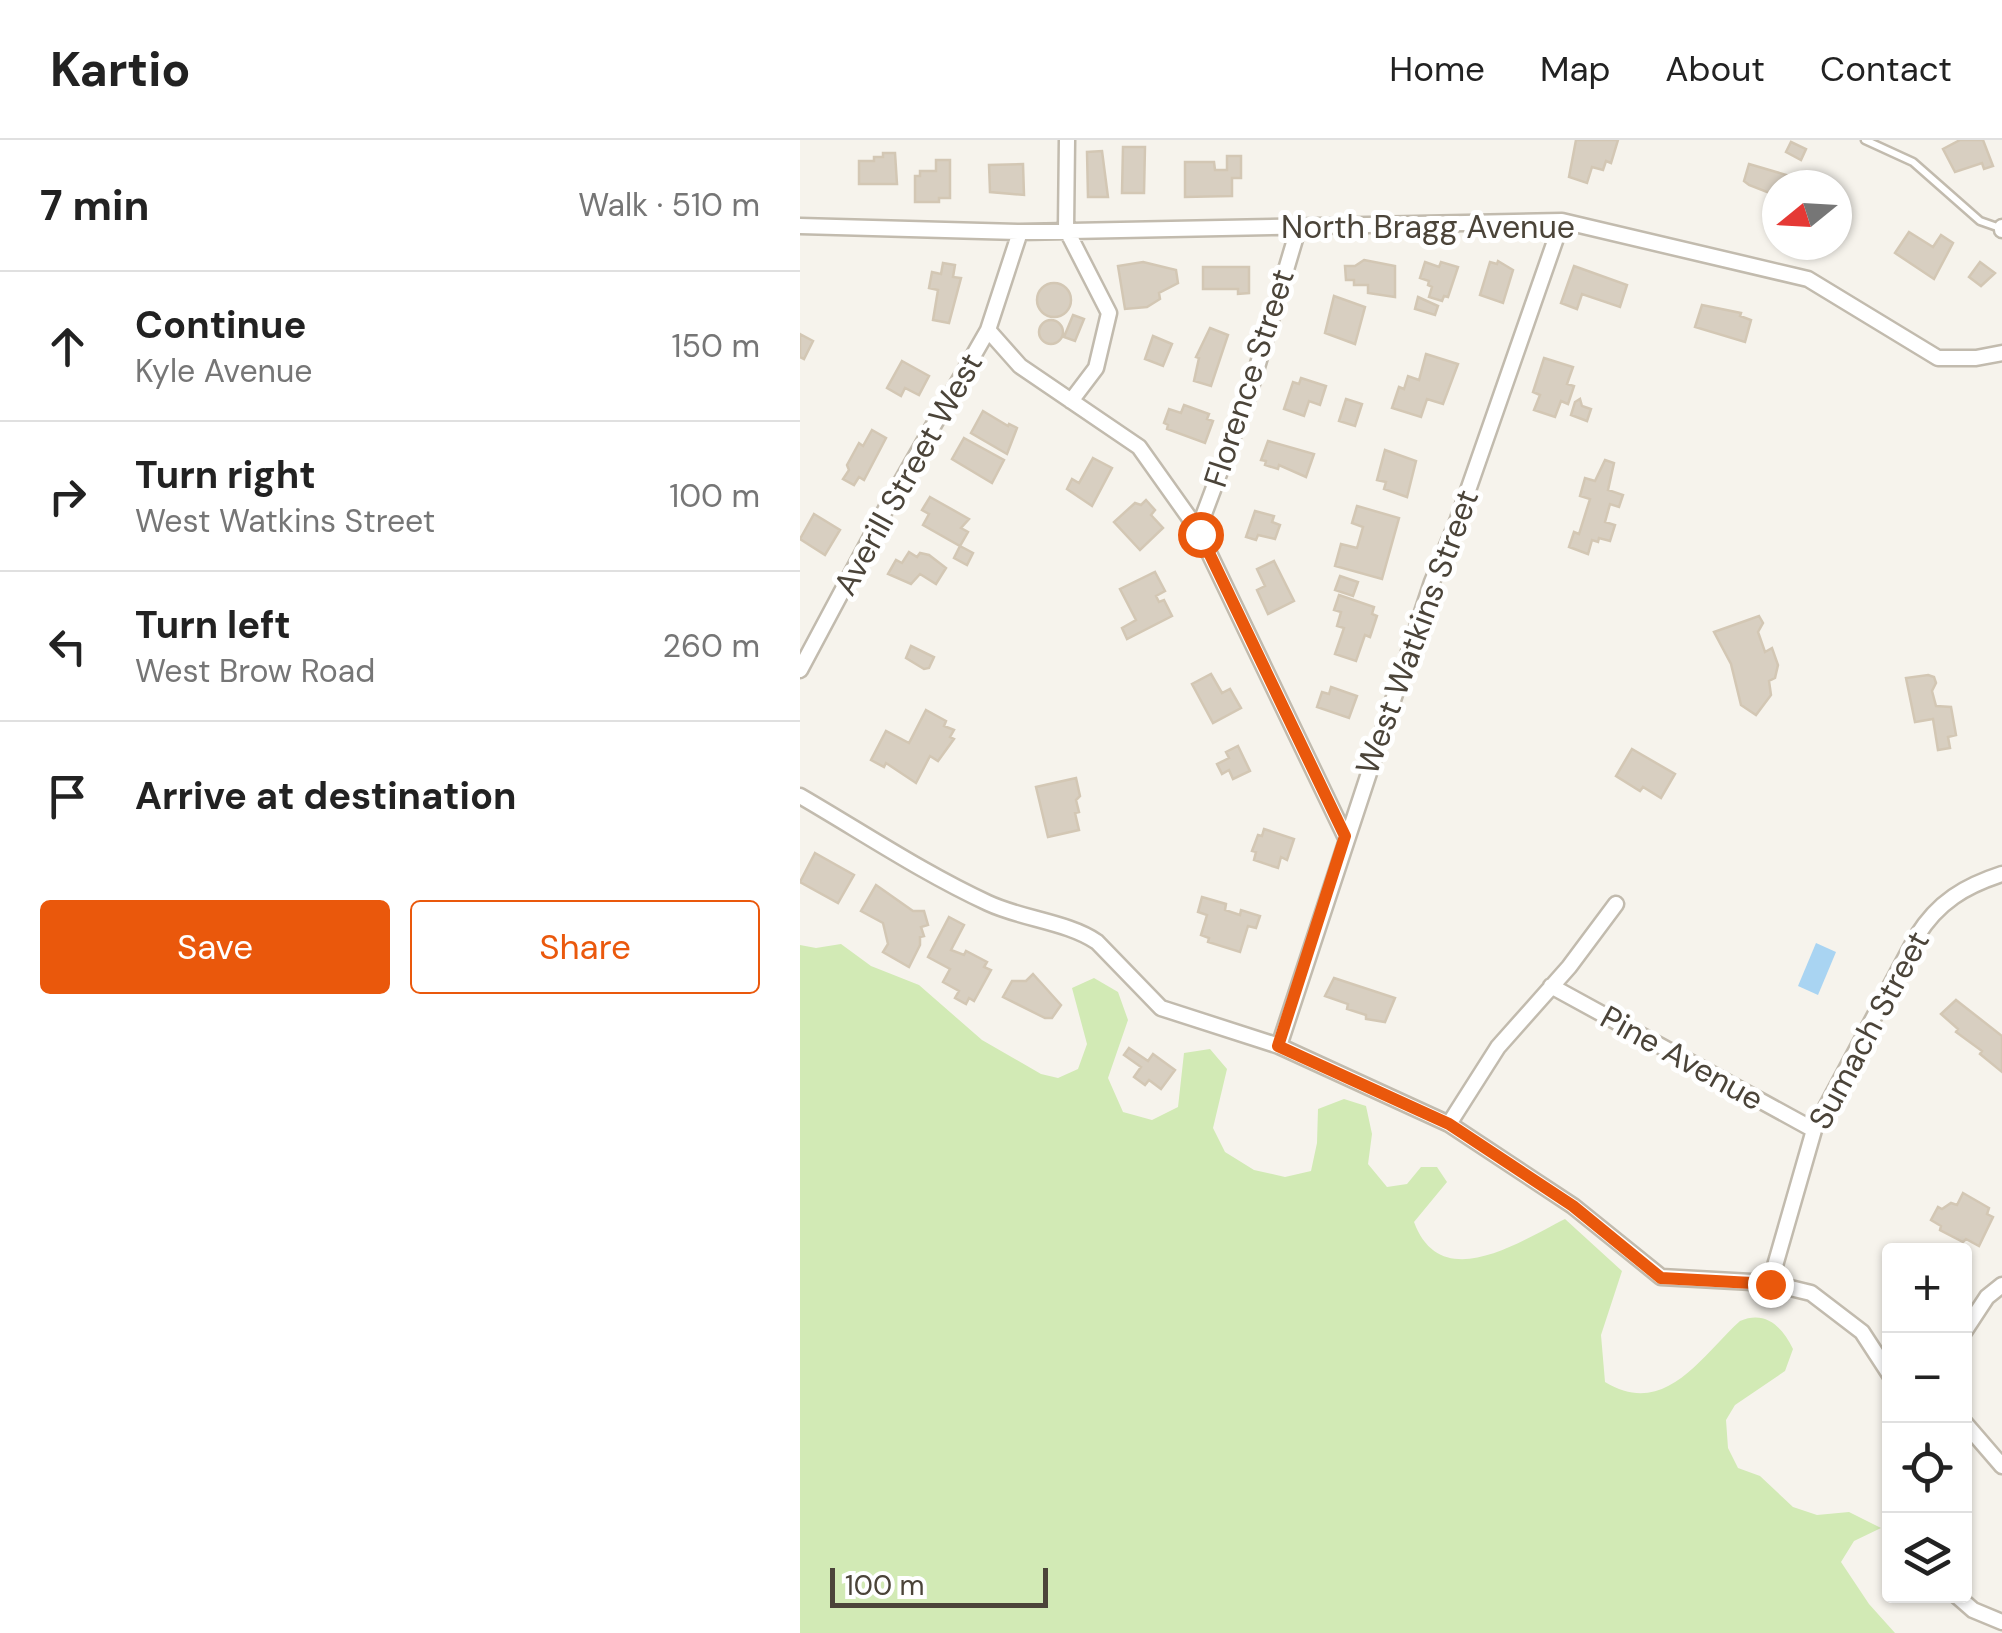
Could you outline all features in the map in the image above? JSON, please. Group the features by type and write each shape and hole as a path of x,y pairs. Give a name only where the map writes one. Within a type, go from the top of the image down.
{"street":[{"path":"1066,140 1066,230 1108,313 1096,368 1070,401"},
{"name":"North Bragg Avenue","path":"1020,232 1562,220 1808,279 1938,358 2002,353"},
{"name":"West Watkins Street","path":"1278,1046 1432,582 1458,520 1562,220"},
{"path":"800,226 1020,232"},
{"name":"Florence Street","path":"1198,530 1249,394 1299,226"},
{"name":"Averill Street West","path":"800,670 988,330 1020,232"},
{"path":"988,330 1020,366 1139,447 1198,530 1345,836"},
{"path":"800,796 992,906 1084,933 1161,1008 1278,1046 1449,1124 1573,1206 1661,1278 1770,1284 1812,1293 1862,1332 1882,1363"},
{"name":"Sumach Street","path":"1770,1284 1814,1130 1930,916 1950,897 2002,874"},
{"path":"1449,1124 1498,1048 1616,904"},
{"name":"Pine Avenue","path":"1551,986 1814,1130"},
{"path":"1972,1320 2002,1284"},
{"path":"1965,1423 2002,1466"},
{"path":"1964,1603 2002,1622"}],"lane":[{"path":"1865,140 1913,162 1980,221 2002,228"}],"green space":[{"path":"841,944 871,966 919,985 982,1040 1041,1074 1058,1078 1078,1069 1087,1044 1072,988 1094,978 1118,992 1128,1020 1108,1078 1123,1112 1152,1120 1178,1107 1184,1053 1210,1049 1227,1069 1213,1128 1225,1152 1254,1170 1285,1177 1311,1171 1318,1109 1344,1099 1366,1106 1372,1134 1368,1164 1387,1187 1407,1184 1421,1167 1437,1167 1447,1182 1414,1222 1426,1244 1443,1256 1482,1256 1565,1219 1622,1271 1601,1335 1605,1382 1626,1391 1646,1393 1664,1388 1696,1365 1740,1321 1757,1317 1772,1322 1793,1349 1785,1371 1735,1405 1726,1420 1728,1448 1738,1468 1760,1476 1793,1507 1817,1515 1849,1512 1881,1528 1854,1541 1841,1562 1869,1604 1895,1633 800,1633 800,945 816,948"}],"water":[{"path":"1816,943 1836,952 1818,995 1798,986"}],"building":[{"path":"1576,140 1618,140 1611,163 1606,161 1603,170 1592,167 1587,183 1569,177"},
{"path":"1960,140 1983,140 1993,166 1984,169 1982,163 1955,172 1943,149"},
{"path":"1791,142 1806,149 1801,160 1786,152"},
{"path":"1123,147 1145,147 1144,193 1122,193"},
{"path":"1102,151 1108,197 1088,197 1087,152"},
{"path":"883,153 895,153 897,184 859,184 859,161 874,161"},
{"path":"1227,156 1241,156 1241,178 1232,178 1232,196 1185,197 1185,162 1214,162 1215,170 1227,170"},
{"path":"936,160 950,160 950,198 915,202 915,176 920,176 920,171 936,171"},
{"path":"1023,164 1024,195 990,192 989,165"},
{"path":"1749,164 1769,170 1762,170 1762,190 1744,181"},
{"path":"1909,232 1933,247 1941,235 1953,243 1934,279 1895,253"},
{"path":"1364,260 1395,266 1395,297 1368,293 1368,285 1354,285 1354,280 1346,280 1345,266 1355,266"},
{"path":"1498,261 1513,270 1503,303 1480,295 1490,262"},
{"path":"1143,262 1176,270 1178,283 1159,293 1160,299 1147,307 1125,309 1118,266"},
{"path":"1425,262 1458,267 1448,297 1444,296 1442,301 1429,297 1432,287 1420,278"},
{"path":"1980,262 1995,273 1981,286 1969,277"},
{"path":"943,263 955,265 953,277 961,278 949,323 933,320 938,290 929,288 932,272 941,274"},
{"path":"1574,266 1627,285 1620,307 1582,294 1577,309 1561,303"},
{"path":"1203,267 1249,267 1249,293 1238,294 1238,289 1203,289"},
{"path":"1054,283 1066,288 1071,300 1066,312 1054,317 1042,312 1037,300 1042,288"},
{"path":"1334,296 1365,307 1355,344 1325,333"},
{"path":"1418,297 1438,306 1435,315 1415,309"},
{"path":"1702,305 1741,313 1740,316 1751,320 1745,342 1695,327"},
{"path":"1073,315 1084,319 1075,341 1064,337"},
{"path":"1051,320 1063,332 1051,344 1039,332"},
{"path":"1210,328 1228,335 1211,386 1194,381 1199,358 1196,357"},
{"path":"800,334 813,341 804,359 800,357"},
{"path":"1153,336 1172,344 1163,366 1145,359"},
{"path":"1426,354 1458,364 1443,404 1427,399 1421,417 1392,408 1399,387 1404,389 1408,376 1419,380"},
{"path":"1544,358 1573,367 1567,384 1574,386 1568,404 1561,401 1555,417 1534,410 1540,395 1533,392"},
{"path":"902,361 929,376 919,395 905,388 901,396 887,388"},
{"path":"1301,378 1326,386 1320,405 1309,401 1304,416 1284,409 1293,382 1299,384"},
{"path":"1346,399 1362,404 1355,426 1339,421"},
{"path":"1580,399 1582,406 1591,409 1587,421 1571,415"},
{"path":"1184,405 1209,414 1207,419 1213,421 1205,443 1167,429 1164,423 1169,409 1181,413"},
{"path":"983,411 1017,428 1007,454 971,433"},
{"path":"872,430 886,438 864,480 859,477 854,485 843,479 849,470 847,465 859,443 863,446"},
{"path":"964,438 1004,460 992,483 952,459"},
{"path":"1268,441 1314,454 1306,477 1279,465 1278,469 1265,465 1266,461 1261,460"},
{"path":"1385,450 1416,461 1407,497 1384,489 1386,482 1377,480"},
{"path":"1093,458 1112,468 1092,506 1067,489 1072,479 1079,483"},
{"path":"1605,460 1614,463 1608,490 1623,495 1619,507 1610,504 1605,522 1615,525 1610,541 1592,540 1588,554 1569,547 1574,532 1579,534 1590,499 1580,496 1585,478 1595,481"},
{"path":"930,497 969,519 961,528 968,532 960,546 923,525 929,514 922,510"},
{"path":"1146,500 1155,510 1151,515 1163,528 1140,550 1114,522 1135,503 1141,505"},
{"path":"1357,506 1399,518 1382,579 1335,566 1341,544 1357,548 1363,527 1352,523"},
{"path":"1255,511 1274,516 1272,522 1280,525 1275,539 1246,537"},
{"path":"814,514 840,530 825,555 800,539"},
{"path":"960,546 973,553 967,565 954,558"},
{"path":"909,552 917,557 920,553 929,555 946,568 936,584 920,574 911,584 888,574 896,560 902,563"},
{"path":"1274,561 1294,601 1268,614 1257,590 1265,586 1257,569"},
{"path":"1155,572 1165,591 1156,596 1159,602 1164,600 1172,616 1127,639 1122,628 1136,620 1120,589"},
{"path":"1340,576 1358,582 1353,596 1335,590"},
{"path":"1339,595 1374,607 1372,614 1377,616 1356,661 1335,654 1344,628 1337,626 1341,612 1334,610"},
{"path":"1759,616 1763,623 1758,632 1765,652 1772,648 1778,665 1775,678 1769,681 1771,695 1756,715 1741,705 1731,664 1714,632"},
{"path":"911,646 934,657 929,668 906,658"},
{"path":"1211,674 1222,693 1230,689 1241,708 1213,723 1192,684"},
{"path":"1928,675 1936,683 1932,691 1936,706 1951,707 1956,735 1948,737 1950,748 1938,750 1933,719 1915,722 1906,678"},
{"path":"1331,687 1357,696 1349,718 1317,707 1322,692 1329,694"},
{"path":"926,710 946,721 944,726 954,730 950,737 954,739 938,761 930,756 916,783 886,763 884,767 871,760 886,731 909,743"},
{"path":"1238,746 1250,771 1233,779 1229,770 1222,774 1217,764 1229,758 1226,752"},
{"path":"1632,749 1675,774 1661,798 1616,776"},
{"path":"1076,778 1080,796 1076,800 1079,812 1075,813 1079,830 1048,837 1036,787"},
{"path":"1264,829 1294,839 1287,860 1281,857 1278,868 1254,860 1256,852 1252,851"},
{"path":"815,853 854,875 838,903 800,882"},
{"path":"876,885 913,911 924,911 928,925 921,927 924,936 920,937 909,967 883,952 888,944 883,923 861,911"},
{"path":"1202,897 1226,904 1225,910 1240,915 1241,910 1260,916 1256,928 1248,926 1240,952 1208,942 1209,938 1201,935 1207,915 1198,912"},
{"path":"949,917 964,925 951,950 964,955 966,951 987,962 984,967 991,970 974,1001 969,998 966,1004 955,998 959,991 943,982 950,969 928,957"},
{"path":"1033,974 1061,1005 1052,1018 1003,997 1012,981 1026,981"},
{"path":"1334,978 1395,998 1385,1022 1366,1019 1366,1015 1347,1009 1348,1004 1325,996"},
{"path":"1956,1000 2002,1036 2002,1072 1941,1014"},
{"path":"1129,1048 1148,1061 1153,1054 1175,1070 1161,1089 1149,1080 1145,1085 1134,1077 1141,1067 1124,1055"},
{"path":"1963,1193 1989,1208 1987,1214 1993,1217 1979,1246 1940,1230 1941,1226 1931,1220 1938,1207 1957,1205"}],"route":[{"path":"1200,534 1345,836 1278,1046 1449,1124 1573,1206 1661,1278 1770,1284"}]}
